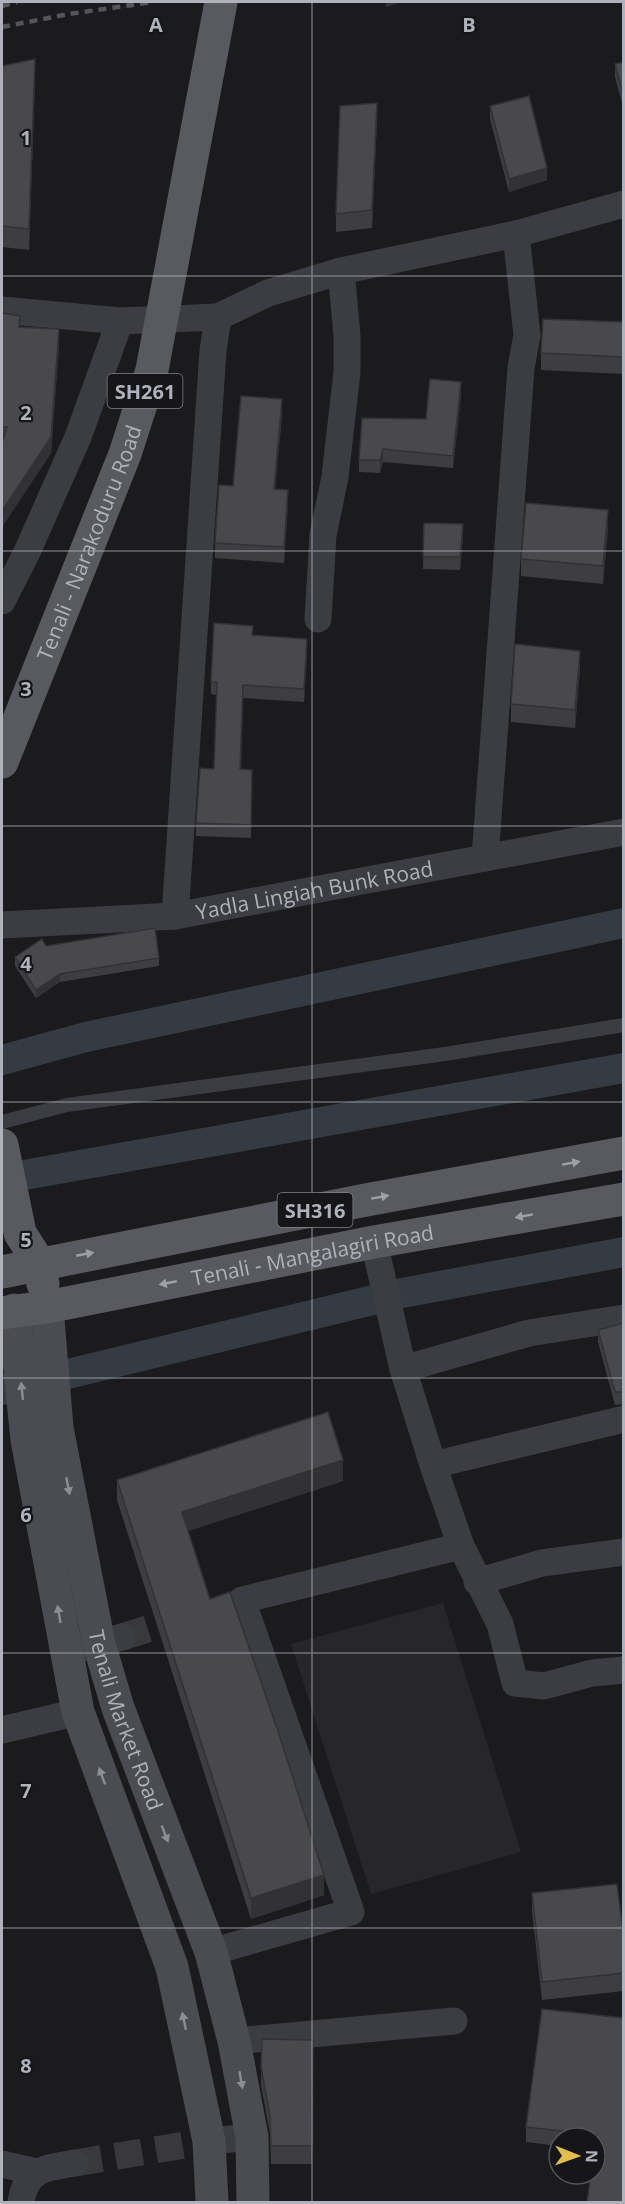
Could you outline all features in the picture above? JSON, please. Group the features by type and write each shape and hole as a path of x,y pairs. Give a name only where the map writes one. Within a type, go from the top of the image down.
{"main road":[{"name":"Tenali - Narakoduru Road","path":"2,762 125,454 152,370 220,2"},
{"path":"2,1145 20,1233 4,1271 11,1321"},
{"name":"Tenali - Mangalagiri Road","path":"4,1271 366,1200 624,1153"},
{"name":"Tenali - Mangalagiri Road","path":"11,1321 48,1321 374,1242 624,1199"},
{"name":"Tenali Market Road","path":"20,1233 39,1263 48,1321"}],"street":[{"path":"2,310 120,321 218,317 268,293 341,271 516,234 624,204"},
{"path":"485,858 521,368 527,335 516,234"},
{"path":"318,618 323,535 335,477 347,372 347,335 341,271"},
{"path":"176,916 213,362 218,317"},
{"path":"2,600 27,552 78,437 120,321"},
{"name":"Yadla Lingiah Bunk Road","path":"2,925 176,916 624,832"},
{"path":"374,1242 401,1360 433,1465 461,1546 500,1624 515,1683 544,1686 592,1673 624,1670"},
{"path":"401,1360 529,1333 624,1318"},
{"name":"Tenali Market Road","path":"11,1321 27,1440 78,1712 172,1966 209,2141 212,2202"},
{"name":"Tenali Market Road","path":"48,1321 57,1428 110,1640 118,1708 211,1952 234,2041 252,2137 253,2202"},
{"path":"433,1465 624,1419"},
{"path":"211,1952 351,1912 242,1600 461,1546"},
{"path":"477,1582 542,1563 624,1552"},
{"path":"66,1653 110,1640"},
{"path":"2,1730 78,1712"},
{"path":"234,2041 454,2021"},
{"path":"209,2141 252,2137"},
{"path":"2,2163 36,2172"},
{"path":"21,2202 28,2180 36,2172 75,2163"}],"lane":[{"path":"2,1122 67,1105 446,1054 624,1025"}],"shaded area":[{"path":"443,1603 521,1852 371,1894 291,1644"}],"building":[{"path":"35,59 29,229 2,226 2,66"},
{"path":"624,62 624,98 615,64"},
{"path":"529,96 547,168 509,179 490,106"},
{"path":"377,103 372,210 336,214 340,106"},
{"path":"2,313 20,316 19,327 59,329 51,437 2,511 2,442 7,427 2,427"},
{"path":"543,319 624,322 624,357 541,353"},
{"path":"430,379 461,382 453,456 383,449 380,460 359,460 362,418 426,419"},
{"path":"241,396 282,399 274,489 288,490 284,547 215,543 219,485 233,486"},
{"path":"526,503 608,510 603,566 521,559"},
{"path":"424,523 463,524 460,557 423,557"},
{"path":"214,623 253,626 252,635 307,639 304,689 243,685 240,769 252,770 251,825 196,823 200,768 214,769 217,682 211,682"},
{"path":"515,644 580,651 575,710 511,704"},
{"path":"155,928 159,958 60,974 36,990 15,957 42,939 46,946"},
{"path":"624,1323 624,1392 615,1392 598,1330"},
{"path":"328,1412 343,1460 182,1512 210,1599 230,1592 324,1875 251,1898 117,1480"},
{"path":"617,1884 624,1940 624,1973 542,1982 532,1893"},
{"path":"542,2009 624,2018 624,2202 587,2202 589,2186 607,2186 607,2126 547,2126 547,2129 526,2127"},
{"path":"262,2039 313,2040 312,2146 271,2146 270,2116 261,2067"}],"waterway":[{"path":"2,1060 86,1037 624,923"},
{"path":"2,1179 624,1068"},
{"path":"2,1390 402,1293 624,1252"}],"tunnel":[{"path":"122,1637 192,1615"},
{"path":"75,2163 209,2141"}],"railway":[{"path":"2,6 17,2"},
{"path":"2,27 69,14 153,2"}]}
